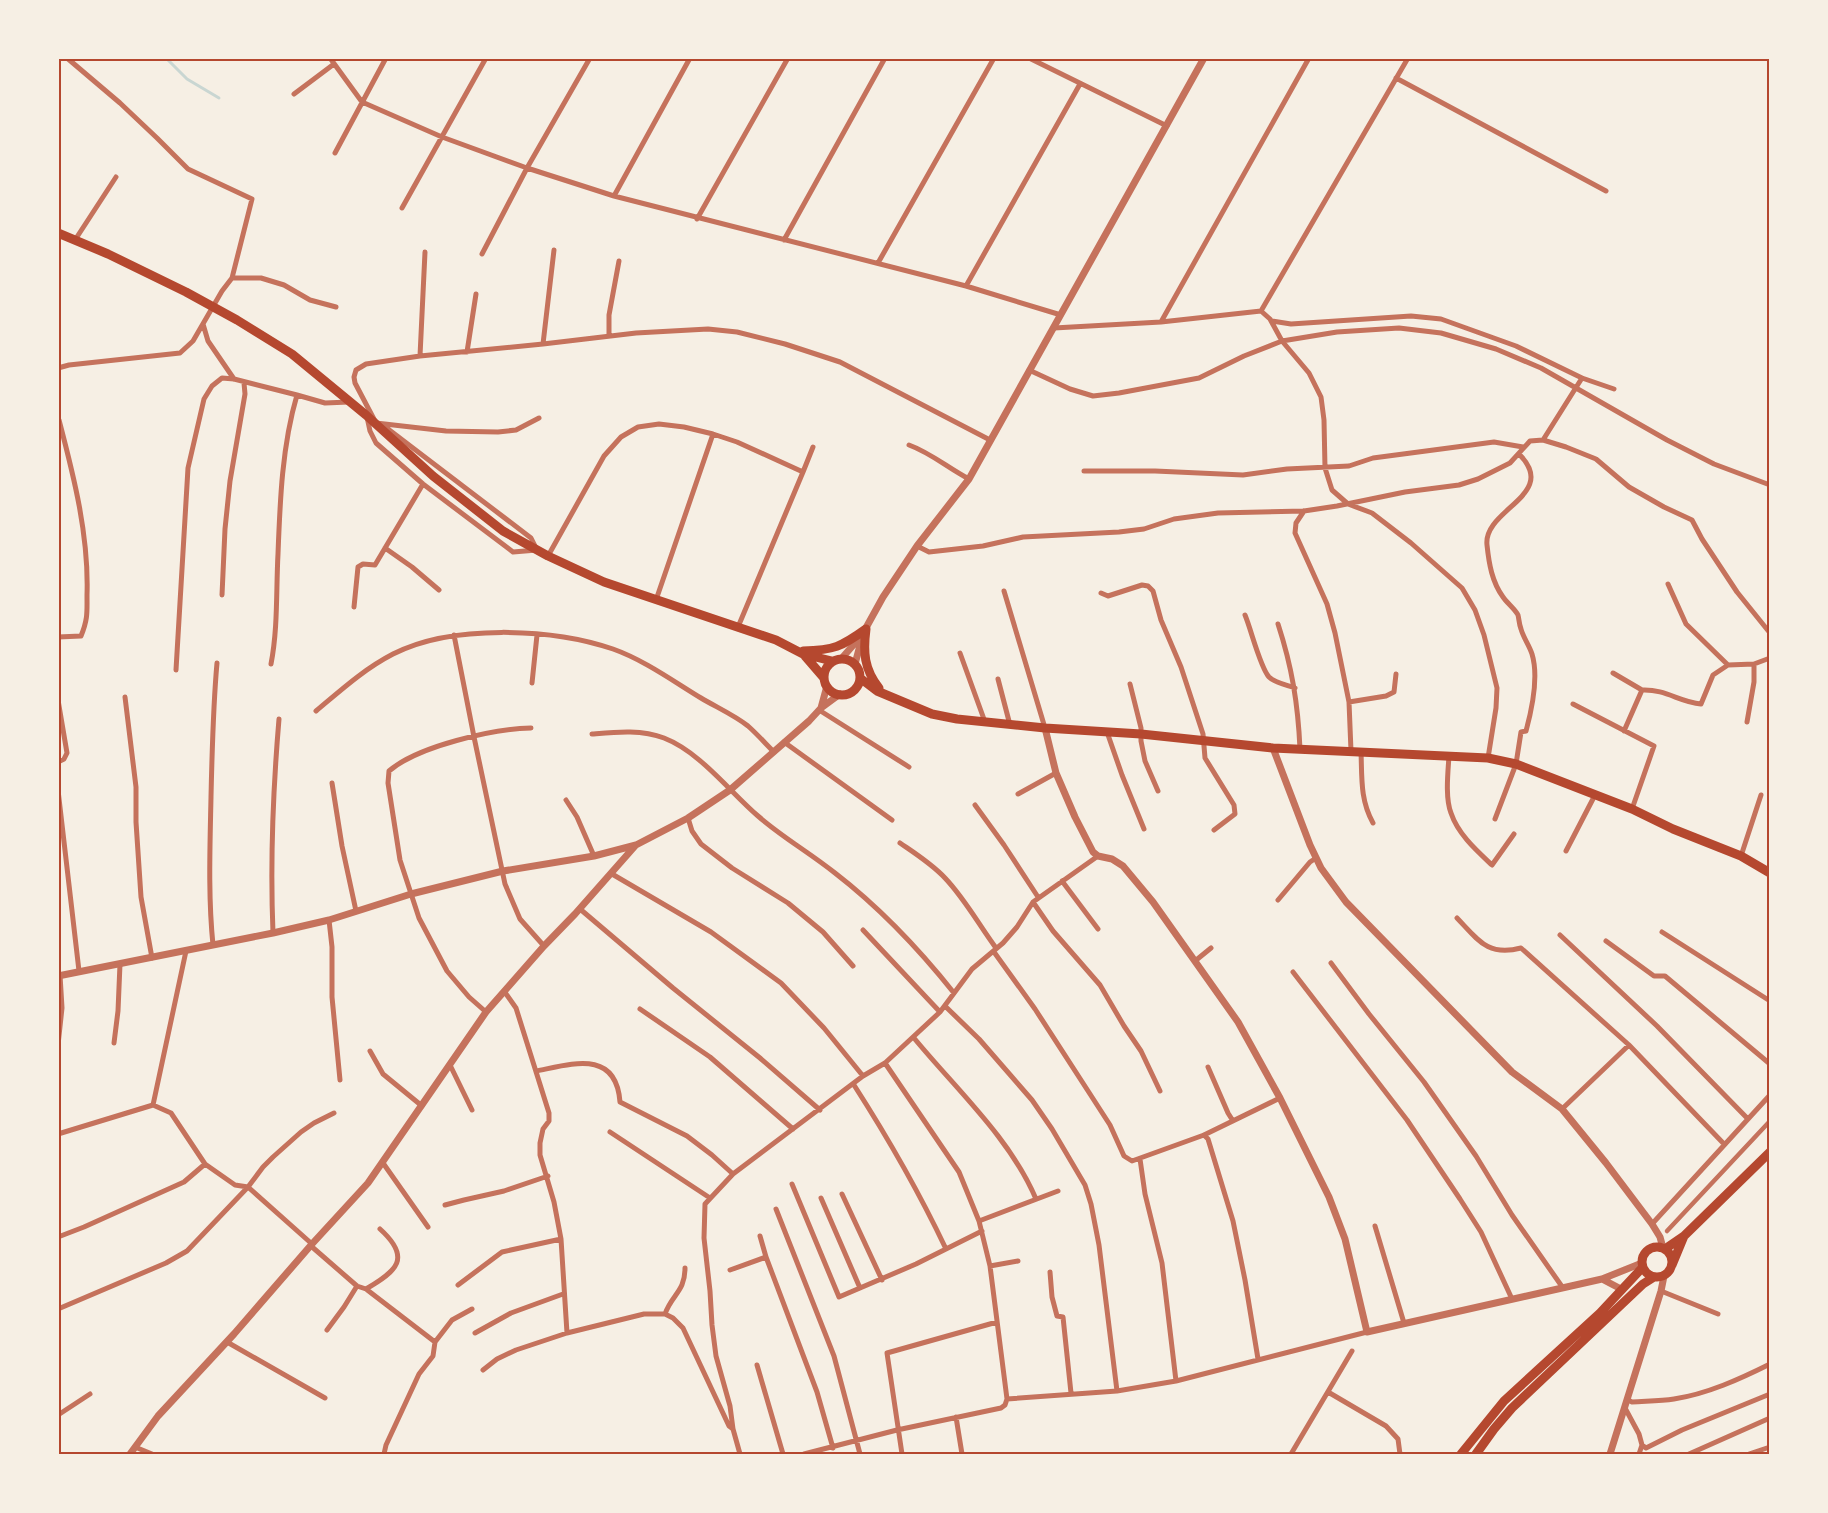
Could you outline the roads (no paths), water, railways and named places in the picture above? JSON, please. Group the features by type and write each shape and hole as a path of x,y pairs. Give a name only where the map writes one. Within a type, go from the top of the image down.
{"main road":[{"path":"58,233 150,273 292,354 351,402 433,476 503,531 548,556 604,582 776,640 801,652 832,661 842,658 855,664 860,672 859,684 854,690 845,694 835,693 801,652"},
{"path":"801,652 837,648 864,632"},
{"path":"864,632 863,650 866,665 880,692"},
{"path":"826,682 826,669 832,661"},
{"path":"860,678 880,692 932,714 957,719 1045,728 1141,734 1273,748 1488,758 1515,765 1632,809 1673,829 1741,856 1770,873"},
{"path":"854,690 880,692"},
{"path":"1659,1276 1646,1273 1643,1265 1648,1250 1664,1249 1684,1236 1768,1158"},
{"path":"1476,1455 1512,1408 1643,1284 1669,1271 1684,1236"},
{"path":"1664,1249 1671,1256 1672,1265"},
{"path":"1461,1455 1504,1401 1600,1313 1643,1265"}],"street":[{"path":"58,368 180,353 193,341 232,278 252,199 188,169 128,110 67,58"},
{"path":"335,153 386,58"},
{"path":"402,208 486,58"},
{"path":"482,254 527,168 590,58"},
{"path":"614,196 690,58"},
{"path":"697,219 788,58"},
{"path":"784,240 885,58"},
{"path":"878,263 994,58"},
{"path":"1029,58 1167,126"},
{"path":"842,658 864,632 883,597 917,546 969,478 1204,58"},
{"path":"1161,322 1309,58"},
{"path":"1261,311 1408,58"},
{"path":"294,94 332,61 362,102 442,137 527,168 614,196 697,219 966,286 1060,315"},
{"path":"1396,78 1606,191"},
{"path":"966,286 1080,84"},
{"path":"75,240 116,177"},
{"path":"543,344 554,250"},
{"path":"420,356 425,252"},
{"path":"609,336 609,315 619,261"},
{"path":"232,278 261,278 284,285 310,300 336,307"},
{"path":"467,352 476,294"},
{"path":"1054,328 1161,322 1261,311 1272,321 1282,341 1309,373 1321,397 1325,468 1332,490 1348,504 1372,513 1411,543 1462,588 1474,610 1484,635 1497,688 1488,758"},
{"path":"1272,321 1291,324 1411,316 1441,319 1516,346 1582,378 1614,389"},
{"path":"203,324 208,341 234,380"},
{"path":"1029,370 1070,389 1093,396 1199,378 1282,341 1337,332 1399,328 1441,333 1496,349 1541,368 1667,440 1714,464 1770,485"},
{"path":"539,418 516,430 498,432 378,426 355,384 354,377 356,370 366,364 420,356 636,333 708,329 737,332 785,344 840,362 990,440"},
{"path":"177,670 188,468 204,399 212,386 222,378 325,403 351,402"},
{"path":"1543,440 1582,378"},
{"path":"222,595 225,529 230,481 245,394 244,383"},
{"path":"271,664 276,622 278,554 288,431 297,395"},
{"path":"366,415 376,443 423,484 513,552 537,550"},
{"path":"58,637 81,636 87,622 88,566 73,473 59,420"},
{"path":"548,556 604,456 621,437 638,427 659,424 714,434 803,472"},
{"path":"656,601 714,434"},
{"path":"917,546 929,552 982,546 1023,537 1135,530 1174,519 1218,513 1304,511 1348,504 1405,492 1459,485 1478,479 1510,463 1530,441 1543,440 1596,459 1629,487 1692,520 1737,592 1770,633"},
{"path":"1084,471 1243,475 1348,466 1373,458 1494,442 1523,447"},
{"path":"909,445 922,450 950,469 969,478"},
{"path":"738,627 813,447"},
{"path":"1496,819 1515,765 1521,732 1526,731 1534,702 1532,656 1517,614 1495,584 1486,541 1489,530 1526,494 1531,483 1530,472 1525,460 1519,454"},
{"path":"354,607 358,567 363,564 375,565 423,484"},
{"path":"1304,511 1296,524 1295,533 1327,604 1349,702 1351,751"},
{"path":"385,548 439,590"},
{"path":"1668,584 1686,624 1728,665"},
{"path":"1101,593 1108,596 1142,585 1151,588 1203,734 1205,758 1234,805 1234,814 1214,830"},
{"path":"1004,591 1056,773 1075,817 1094,852 1098,856 1112,859 1123,866 1154,902 1238,1022 1280,1098 1329,1197 1345,1239 1367,1332"},
{"path":"1245,615 1269,678 1295,688"},
{"path":"1278,624 1289,657 1295,688 1300,749"},
{"path":"855,664 864,632"},
{"path":"316,711 357,676 394,653 424,642 454,635 512,633 537,635 570,638 614,650 668,677 746,725 774,752"},
{"path":"454,635 510,897 520,919 544,946"},
{"path":"532,683 537,635"},
{"path":"960,653 985,722"},
{"path":"1613,673 1642,690 1655,690 1690,703 1701,704 1713,675 1728,665 1754,664 1770,658"},
{"path":"213,945 210,842 213,704 217,663"},
{"path":"1748,722 1754,682 1754,664"},
{"path":"1349,702 1386,696 1394,692 1396,674"},
{"path":"998,679 1010,725"},
{"path":"820,709 826,682"},
{"path":"1130,684 1141,734 1144,761 1158,790"},
{"path":"1624,731 1642,690"},
{"path":"58,1045 62,1008 59,975 273,933 329,920 411,894 503,872 594,856 636,845 688,818 730,789 840,694"},
{"path":"125,697 136,787 141,897 152,958"},
{"path":"58,700 67,753 64,759 58,762"},
{"path":"1573,704 1654,746 1632,809"},
{"path":"820,709 909,767"},
{"path":"273,933 272,838 274,773 279,719"},
{"path":"486,1012 469,997 447,971 419,918 400,860 388,783 389,771 419,754 474,737 531,728"},
{"path":"592,734 638,732 662,737 682,747 759,817 835,873 874,906 913,945 954,993"},
{"path":"1107,732 1144,829"},
{"path":"784,742 892,820"},
{"path":"1273,748 1316,858 1346,902 1512,1072 1562,1109 1652,1224 1664,1249"},
{"path":"1362,751 1362,793 1373,823"},
{"path":"1449,756 1450,811 1466,838 1492,865 1514,834"},
{"path":"1018,794 1056,773"},
{"path":"332,783 356,911"},
{"path":"58,790 79,971"},
{"path":"1566,851 1595,795"},
{"path":"1741,856 1761,795"},
{"path":"566,800 581,825 594,856"},
{"path":"975,805 1038,897"},
{"path":"688,818 701,844 732,868 788,903 823,932 853,966"},
{"path":"900,843 930,864 961,898 1110,1125 1124,1156 1132,1161 1140,1159 1204,1135 1280,1098"},
{"path":"130,1455 158,1416 368,1183 486,1012 636,845"},
{"path":"740,1455 730,1406 716,1356 704,1238 705,1204 733,1174 863,1076 885,1063 914,1038 946,1006 972,969 1003,943 1038,897 1098,856"},
{"path":"1278,900 1316,858"},
{"path":"612,874 711,932 781,984 824,1028 863,1076"},
{"path":"1062,881 1098,929"},
{"path":"1033,902 1053,931 1100,985 1141,1051 1160,1091"},
{"path":"580,909 820,1110"},
{"path":"1457,918 1492,950 1510,951 1521,948 1629,1045 1724,1144"},
{"path":"329,920 332,947 332,997 340,1080"},
{"path":"863,930 940,1012"},
{"path":"1662,932 1770,1001"},
{"path":"1560,935 1657,1026 1747,1118"},
{"path":"1606,941 1654,976 1665,976 1770,1064"},
{"path":"1195,962 1211,948"},
{"path":"153,1104 186,951"},
{"path":"1331,963 1430,1090 1563,1288"},
{"path":"114,1043 120,964"},
{"path":"1293,972 1407,1120 1460,1198 1481,1232 1512,1299"},
{"path":"504,991 516,1008 549,1113 549,1121 543,1129 540,1155 548,1176 561,1239 567,1333"},
{"path":"946,1006 979,1039 1032,1100 1085,1185 1099,1245 1117,1391"},
{"path":"640,1009 710,1057 793,1129"},
{"path":"914,1038 1018,1162 1036,1199"},
{"path":"1562,1109 1629,1045"},
{"path":"370,1051 383,1074 422,1106"},
{"path":"804,1455 897,1430 1001,1408 1007,1399 990,1266 979,1221 959,1172 885,1063"},
{"path":"536,1071 574,1064 601,1066 613,1077 618,1086 620,1102 687,1136 733,1174"},
{"path":"450,1065 472,1110"},
{"path":"1208,1067 1233,1121"},
{"path":"854,1085 879,1123 924,1203 946,1249"},
{"path":"1652,1224 1770,1095"},
{"path":"58,1134 153,1104 171,1113 205,1164 235,1185 248,1187 357,1286 366,1288 435,1342"},
{"path":"58,1309 166,1263 187,1251 248,1187 263,1167 289,1142 314,1123 334,1113"},
{"path":"1667,1231 1770,1121"},
{"path":"610,1132 710,1198"},
{"path":"1204,1135 1208,1139 1233,1221 1258,1359"},
{"path":"1140,1159 1145,1194 1162,1263 1176,1382"},
{"path":"383,1163 428,1227"},
{"path":"58,1237 184,1182 205,1164"},
{"path":"445,1205 504,1191 548,1176"},
{"path":"792,1184 839,1297 882,1280 982,1231"},
{"path":"979,1221 1058,1191"},
{"path":"842,1194 882,1280"},
{"path":"821,1198 860,1288"},
{"path":"776,1209 834,1356 860,1455"},
{"path":"1375,1226 1404,1323"},
{"path":"366,1288 386,1277 394,1269 398,1260 397,1251 390,1238 380,1229"},
{"path":"760,1236 817,1392 833,1448"},
{"path":"458,1285 502,1252 561,1239"},
{"path":"730,1270 766,1257"},
{"path":"990,1266 1018,1261"},
{"path":"1007,1399 1117,1391 1176,1382 1404,1323 1602,1280 1643,1265"},
{"path":"665,1314 668,1305 686,1281 686,1268"},
{"path":"1050,1272 1052,1297 1057,1316 1063,1317 1071,1393"},
{"path":"1610,1455 1661,1291 1659,1276"},
{"path":"1602,1280 1621,1289"},
{"path":"327,1330 357,1286"},
{"path":"1661,1291 1718,1314"},
{"path":"475,1333 511,1313 563,1294"},
{"path":"384,1455 386,1445 414,1384 433,1356 435,1342 452,1320 472,1309"},
{"path":"483,1370 497,1359 516,1350 567,1333 645,1314 665,1314 683,1328 729,1426 733,1429"},
{"path":"902,1455 887,1353 997,1322"},
{"path":"227,1341 325,1398"},
{"path":"1291,1455 1352,1351"},
{"path":"1628,1400 1632,1402 1674,1399 1696,1394 1728,1383 1770,1364"},
{"path":"758,1365 783,1455"},
{"path":"1328,1392 1386,1426 1398,1439 1400,1455"},
{"path":"58,1415 90,1394"},
{"path":"1642,1445 1646,1448 1770,1394"},
{"path":"1625,1408 1639,1434 1642,1445 1639,1455"},
{"path":"956,1417 962,1455"},
{"path":"1689,1455 1770,1418"},
{"path":"135,1447 153,1455"},
{"path":"1749,1455 1770,1447"}],"waterway":[{"path":"166,58 187,79 219,98"}]}
